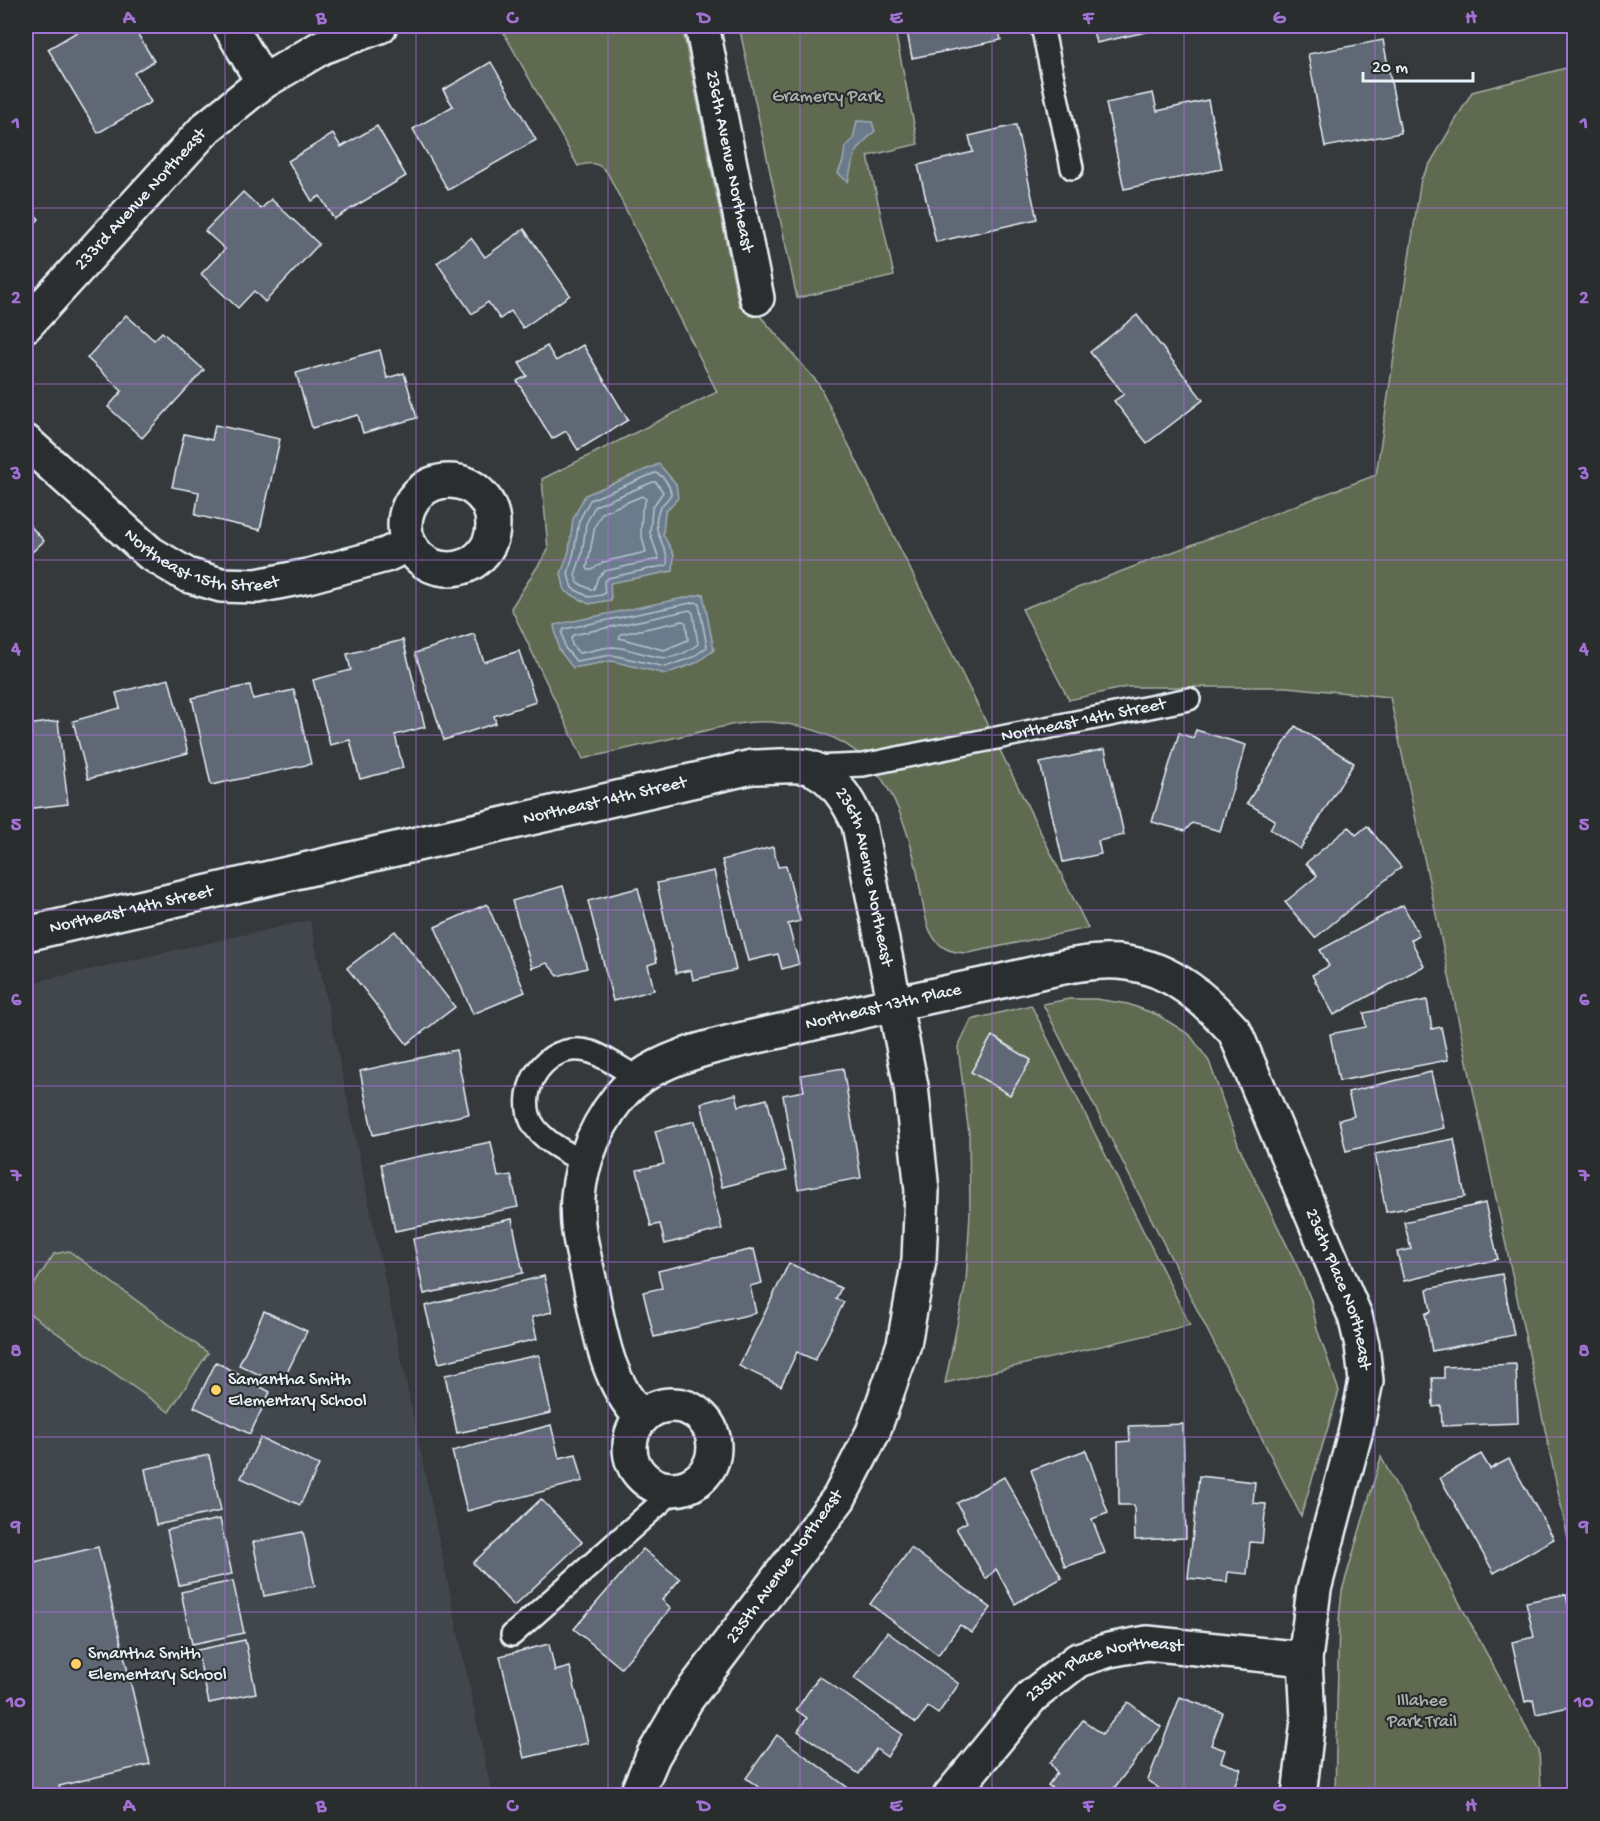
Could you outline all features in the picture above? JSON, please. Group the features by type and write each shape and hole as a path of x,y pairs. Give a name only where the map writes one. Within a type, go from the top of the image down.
{"street":[{"path":"230,26 263,82"},
{"name":"233rd Avenue Northeast","path":"26,325 206,128 263,82 322,47 380,26"},
{"name":"236th Avenue Northeast","path":"702,26 757,298"},
{"name":"Northeast 15th Street","path":"26,442 150,554 187,575 221,585 257,586 308,576 386,555 409,544"},
{"name":"Northeast 14th Street","path":"26,934 752,767 808,767"},
{"name":"236th Avenue Northeast","path":"808,767 827,778 838,789 849,803 859,825 896,1003"},
{"name":"Northeast 13th Place","path":"642,1418 617,1382 605,1356 578,1223 579,1186 587,1152 603,1120 621,1095 651,1070 691,1053 896,1003 1091,963 1126,963 1156,970 1185,986"},
{"name":"236th Place Northeast","path":"1185,986 1210,1005 1235,1032 1351,1305 1362,1345 1366,1381 1356,1430 1314,1589 1305,1659 1308,1720 1299,1796"},
{"name":"235th Avenue Northeast","path":"636,1796 653,1756 686,1700 839,1498 873,1432 904,1344 919,1260 921,1191 912,1086 896,1003"},
{"path":"669,1405 683,1406 696,1412 707,1422 713,1436 714,1450 710,1464 702,1477 690,1485 676,1489 661,1488 648,1481 638,1471 632,1458 630,1444 634,1429 642,1418 654,1409 669,1405"},
{"name":"235th Place Northeast","path":"950,1796 1032,1696 1078,1660 1109,1650 1147,1643 1305,1659"}],"lane":[{"path":"1042,26 1072,168"},
{"name":"Northeast 14th Street","path":"808,767 863,765 1189,699"},
{"path":"585,1163 552,1143 540,1132 529,1116 528,1096 534,1076 547,1059 568,1050 591,1052 640,1079"},
{"path":"512,1635 676,1489"}],"shaded area":[{"name":"Samantha Smith Elementary School","path":"310,920 492,1795 26,1795 26,984"}],"green space":[{"path":"500,26 682,26 739,306 755,310 818,383 1088,928 968,953 951,951 942,946 934,938 929,928 909,840 888,788 873,767 854,750 831,737 804,727 771,722 739,724 583,759 511,608 548,550 542,479 717,392 607,172 594,164 578,166"},
{"name":"Gramercy Park","path":"739,26 894,26 918,144 868,156 894,276 797,298"},
{"path":"1574,66 1574,1567 1390,697 1286,687 1127,687 1069,700 1022,609 1376,475 1421,179 1472,92"},
{"path":"1069,999 1096,999 1128,1004 1158,1015 1190,1035 1209,1061 1239,1147 1298,1268 1311,1300 1317,1329 1339,1391 1301,1516 1043,1004"},
{"path":"1031,1005 1190,1325 945,1383 966,1282 970,1213 969,1134 958,1047 971,1020"},
{"path":"69,1251 208,1353 169,1412 26,1311 26,1297 54,1254"},
{"name":"Illahee Park Trail","path":"1381,1457 1539,1751 1541,1789 1545,1795 1335,1795 1339,1620 1342,1591"}],"water":[{"path":"857,121 872,122 875,131 856,154 848,182 838,173 845,147 853,139"},
{"path":"659,464 676,484 678,498 665,512 663,534 674,555 673,571 610,583 611,600 589,604 565,591 561,574 569,551 573,519 585,495"},
{"path":"703,594 714,650 696,663 665,674 612,661 573,668 559,650 554,625"}],"building":[{"path":"87,26 133,26 154,61 134,73 151,102 98,133 48,49"},
{"path":"906,26 998,26 1001,40 912,58"},
{"path":"1092,26 1163,26 1164,28 1096,43"},
{"path":"1383,40 1401,133 1325,147 1308,54"},
{"path":"491,62 536,140 448,190 413,129 453,106 443,90"},
{"path":"1153,93 1157,111 1208,100 1222,169 1124,189 1106,103"},
{"path":"1016,125 1037,219 936,242 918,165 973,152 969,136"},
{"path":"377,126 406,176 334,219 320,196 312,201 288,161 333,134 341,147"},
{"path":"243,192 261,209 271,199 319,244 265,302 254,291 238,308 201,274 225,249 205,231"},
{"path":"26,206 39,219 26,233"},
{"path":"524,229 570,295 523,328 511,311 500,319 488,302 472,314 437,263 471,238 485,257"},
{"path":"126,315 154,340 162,332 204,370 142,438 108,407 122,391 87,358"},
{"path":"1137,315 1203,400 1147,443 1114,401 1124,394 1090,352"},
{"path":"583,345 628,420 578,450 566,431 552,439 517,381 527,376 519,363 547,346 556,361"},
{"path":"380,350 387,378 404,373 417,418 363,433 358,415 312,428 296,373"},
{"path":"215,425 280,439 260,530 195,515 199,492 172,487 184,434 212,440"},
{"path":"26,521 44,541 27,557 31,564 26,569"},
{"path":"474,634 484,662 519,651 536,702 494,716 496,723 444,740 415,653"},
{"path":"403,640 425,727 395,735 403,768 360,779 350,740 330,745 313,680 351,670 347,654"},
{"path":"169,679 188,753 88,779 73,721 120,708 116,693"},
{"path":"250,685 253,699 294,690 311,764 211,785 192,698"},
{"path":"58,721 68,804 26,809 26,725"},
{"path":"1295,726 1354,763 1300,849 1270,829 1275,820 1247,803"},
{"path":"1196,730 1246,745 1220,831 1192,823 1185,831 1152,822 1179,733 1193,738"},
{"path":"1105,749 1124,835 1098,841 1101,854 1063,862 1040,763"},
{"path":"1367,826 1401,867 1315,938 1285,902 1317,876 1306,863 1349,827 1356,835"},
{"path":"773,847 778,867 786,866 800,921 788,924 799,964 782,969 778,954 748,961 722,860"},
{"path":"714,871 736,970 693,980 691,970 676,973 657,883"},
{"path":"563,886 587,968 558,976 547,963 532,968 512,901"},
{"path":"638,888 657,962 648,965 654,990 613,1001 588,901"},
{"path":"487,904 525,992 473,1014 435,927"},
{"path":"1403,905 1419,935 1411,940 1424,966 1334,1015 1312,975 1329,966 1320,950"},
{"path":"395,931 455,1007 407,1044 347,968"},
{"path":"1427,1000 1432,1029 1441,1027 1448,1060 1339,1081 1330,1034 1366,1027 1364,1013"},
{"path":"992,1036 1031,1060 1010,1095 971,1072"},
{"path":"456,1050 469,1114 373,1135 360,1071"},
{"path":"843,1068 861,1178 798,1189 783,1095 804,1091 801,1075"},
{"path":"1431,1072 1444,1128 1346,1151 1339,1120 1354,1116 1348,1092"},
{"path":"736,1094 739,1106 767,1099 786,1171 722,1187 701,1103"},
{"path":"695,1121 722,1229 665,1244 660,1224 651,1226 637,1170 664,1164 655,1131"},
{"path":"1454,1139 1465,1197 1386,1212 1375,1154"},
{"path":"491,1142 498,1177 511,1175 518,1207 395,1231 381,1164"},
{"path":"1485,1203 1498,1259 1404,1281 1397,1252 1411,1249 1404,1222"},
{"path":"512,1219 523,1273 424,1294 413,1239"},
{"path":"754,1249 762,1283 750,1286 756,1313 654,1337 643,1292 662,1288 658,1271"},
{"path":"789,1263 841,1288 836,1299 844,1302 815,1360 797,1352 781,1386 739,1366"},
{"path":"1502,1274 1514,1335 1432,1351 1425,1314 1431,1311 1427,1289"},
{"path":"544,1276 552,1312 532,1317 537,1339 439,1363 425,1306"},
{"path":"264,1311 307,1331 281,1385 239,1365"},
{"path":"539,1355 551,1413 457,1433 445,1375"},
{"path":"216,1362 270,1392 250,1434 194,1407"},
{"path":"1516,1364 1518,1423 1442,1426 1441,1406 1433,1407 1432,1378 1444,1378 1444,1367"},
{"path":"1183,1424 1186,1538 1135,1540 1134,1505 1119,1505 1118,1442 1130,1441 1129,1426"},
{"path":"551,1425 559,1458 576,1454 583,1481 467,1511 452,1451"},
{"path":"260,1438 319,1465 300,1505 241,1478"},
{"path":"1086,1450 1108,1513 1092,1519 1105,1553 1065,1567 1031,1470"},
{"path":"1481,1454 1490,1469 1509,1459 1554,1539 1494,1573 1440,1478"},
{"path":"209,1455 221,1511 156,1525 145,1469"},
{"path":"1199,1476 1255,1482 1253,1503 1266,1504 1262,1543 1250,1542 1247,1574 1228,1572 1227,1582 1188,1578"},
{"path":"1004,1477 1062,1578 1015,1604 996,1569 986,1579 956,1528 967,1522 957,1503"},
{"path":"541,1499 582,1542 514,1606 473,1563"},
{"path":"220,1519 232,1574 179,1585 167,1530"},
{"path":"303,1532 315,1586 264,1596 253,1542"},
{"name":"Smantha Smith Elementary School","path":"98,1547 150,1764 59,1786 62,1796 26,1796 26,1564"},
{"path":"911,1548 991,1608 972,1633 960,1625 938,1655 870,1604"},
{"path":"643,1549 680,1579 662,1600 671,1608 621,1668 574,1629"},
{"path":"233,1581 244,1633 192,1644 181,1592"},
{"path":"1566,1594 1574,1635 1574,1706 1536,1714 1533,1700 1525,1702 1512,1642 1534,1637 1526,1602"},
{"path":"887,1632 959,1684 938,1714 928,1707 916,1723 854,1678"},
{"path":"245,1640 256,1693 209,1703 197,1650"},
{"path":"549,1644 555,1671 570,1667 588,1743 524,1758 500,1656"},
{"path":"819,1676 902,1734 887,1757 876,1749 859,1774 798,1731 807,1718 796,1710"},
{"path":"1180,1697 1223,1713 1211,1745 1225,1750 1221,1762 1241,1769 1231,1796 1158,1796 1161,1790 1148,1780"},
{"path":"1128,1702 1161,1727 1108,1796 1062,1796 1048,1785 1057,1773 1050,1763 1083,1720 1102,1734"},
{"path":"777,1735 859,1796 756,1796 761,1789 746,1778"}],"place":[{"name":"Samantha Smith Elementary School","path":"216,1390"},
{"name":"Smantha Smith Elementary School","path":"76,1664"}]}
